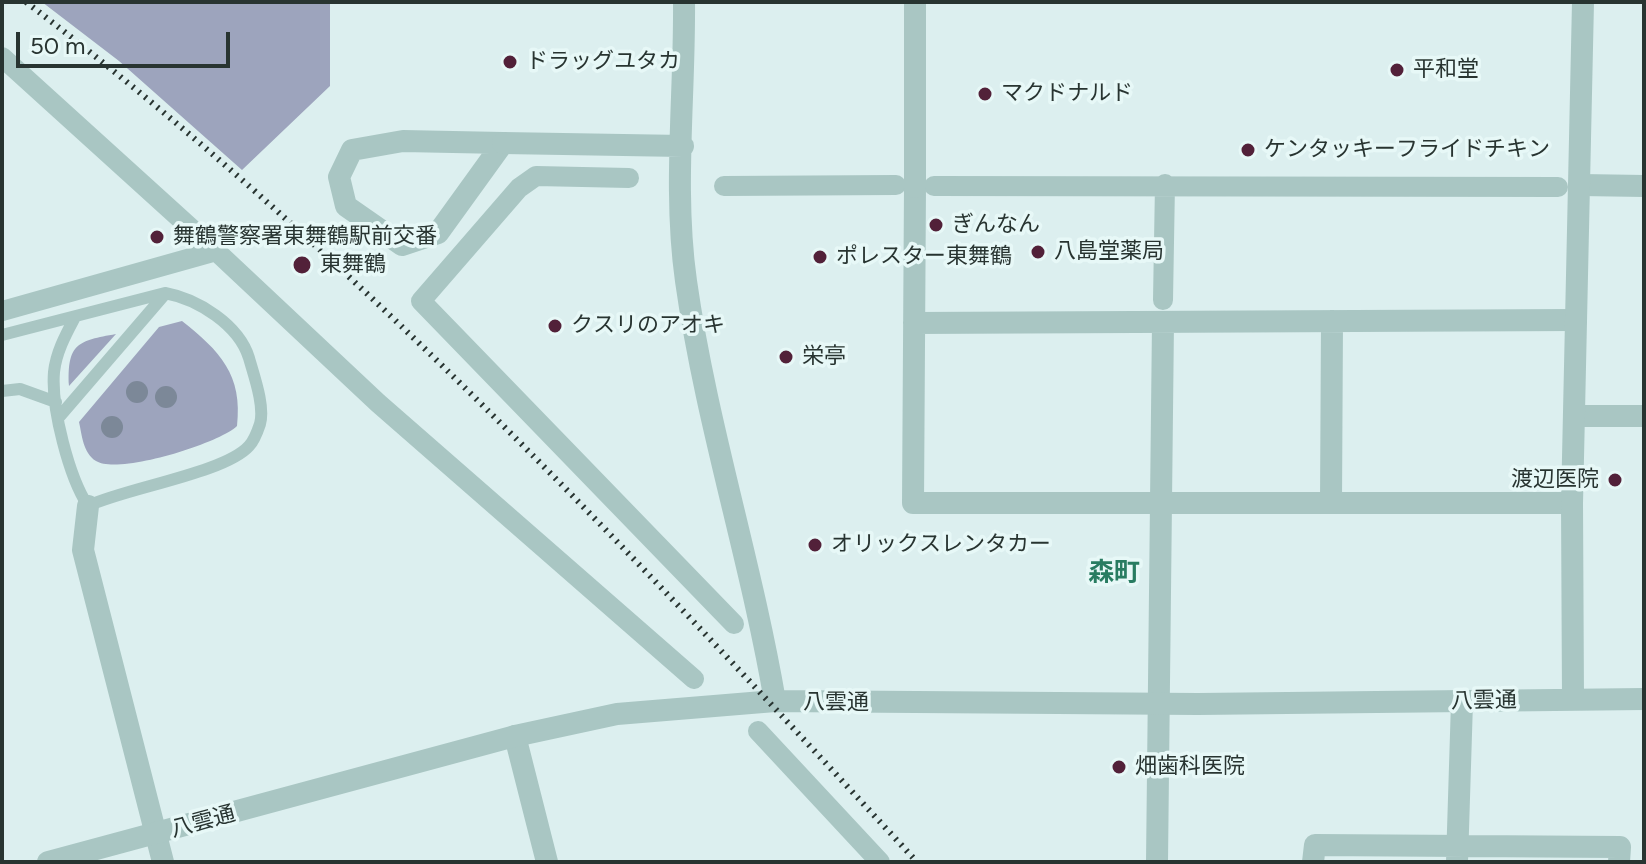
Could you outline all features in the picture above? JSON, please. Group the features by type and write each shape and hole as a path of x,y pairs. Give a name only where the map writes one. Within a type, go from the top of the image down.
{"street":[{"path":"684,2 685,279 709,401 761,617 775,701"},
{"path":"915,2 913,503 1572,503"},
{"path":"1573,699 1572,503 1583,2"},
{"path":"2,57 378,403 694,679"},
{"path":"503,143 438,233 402,245 346,206 339,177 352,150 403,141 683,146"},
{"path":"629,178 536,176 519,188 421,301 734,624"},
{"path":"1157,862 1165,184"},
{"path":"724,186 1165,184 1558,187"},
{"path":"1581,185 1644,186"},
{"path":"2,311 216,251"},
{"path":"914,323 1163,311 1332,321 1576,320"},
{"path":"1331,503 1332,321"},
{"path":"1574,416 1644,416"},
{"path":"88,506 83,550 163,862"},
{"name":"八雲通","path":"48,862 515,736 617,714 775,701 1161,703 1644,699"},
{"path":"1457,854 1462,702"},
{"path":"758,731 880,862"},
{"path":"515,736 547,862"},
{"path":"1313,862 1315,845 1457,854 1620,847 1619,862"}],"lane":[{"path":"2,335 74,319 165,293 185,297 222,321 245,346 256,384 261,422 249,446 224,463 115,493 88,506 75,486 56,402 54,373 63,339 74,319"},
{"path":"60,416 165,293"},
{"path":"2,391 20,389 56,402"}],"shaded area":[{"path":"42,2 330,2 330,86 242,170 119,61"},
{"path":"182,321 218,354 226,366 236,392 237,426 210,441 168,456 125,464 96,461 86,449 79,422 159,327"},
{"path":"116,334 69,386 70,361 78,346 92,339"}],"railway":[{"path":"26,2 147,99 265,200 490,412 706,635 917,862"}],"place":[{"name":"ドラッグユタカ","path":"510,62"},
{"name":"平和堂","path":"1397,70"},
{"name":"マクドナルド","path":"985,94"},
{"name":"ケンタッキーフライドチキン","path":"1248,150"},
{"name":"ぎんなん","path":"936,225"},
{"name":"舞鶴警察署東舞鶴駅前交番","path":"157,237"},
{"name":"八島堂薬局","path":"1038,252"},
{"name":"ポレスター東舞鶴","path":"820,257"},
{"name":"東舞鶴","path":"302,265"},
{"name":"クスリのアオキ","path":"555,326"},
{"name":"栄亭","path":"786,357"},
{"name":"渡辺医院","path":"1615,480"},
{"name":"オリックスレンタカー","path":"815,545"},
{"name":"畑歯科医院","path":"1119,767"}],"district":[{"name":"森町","path":"1114,573"}]}
